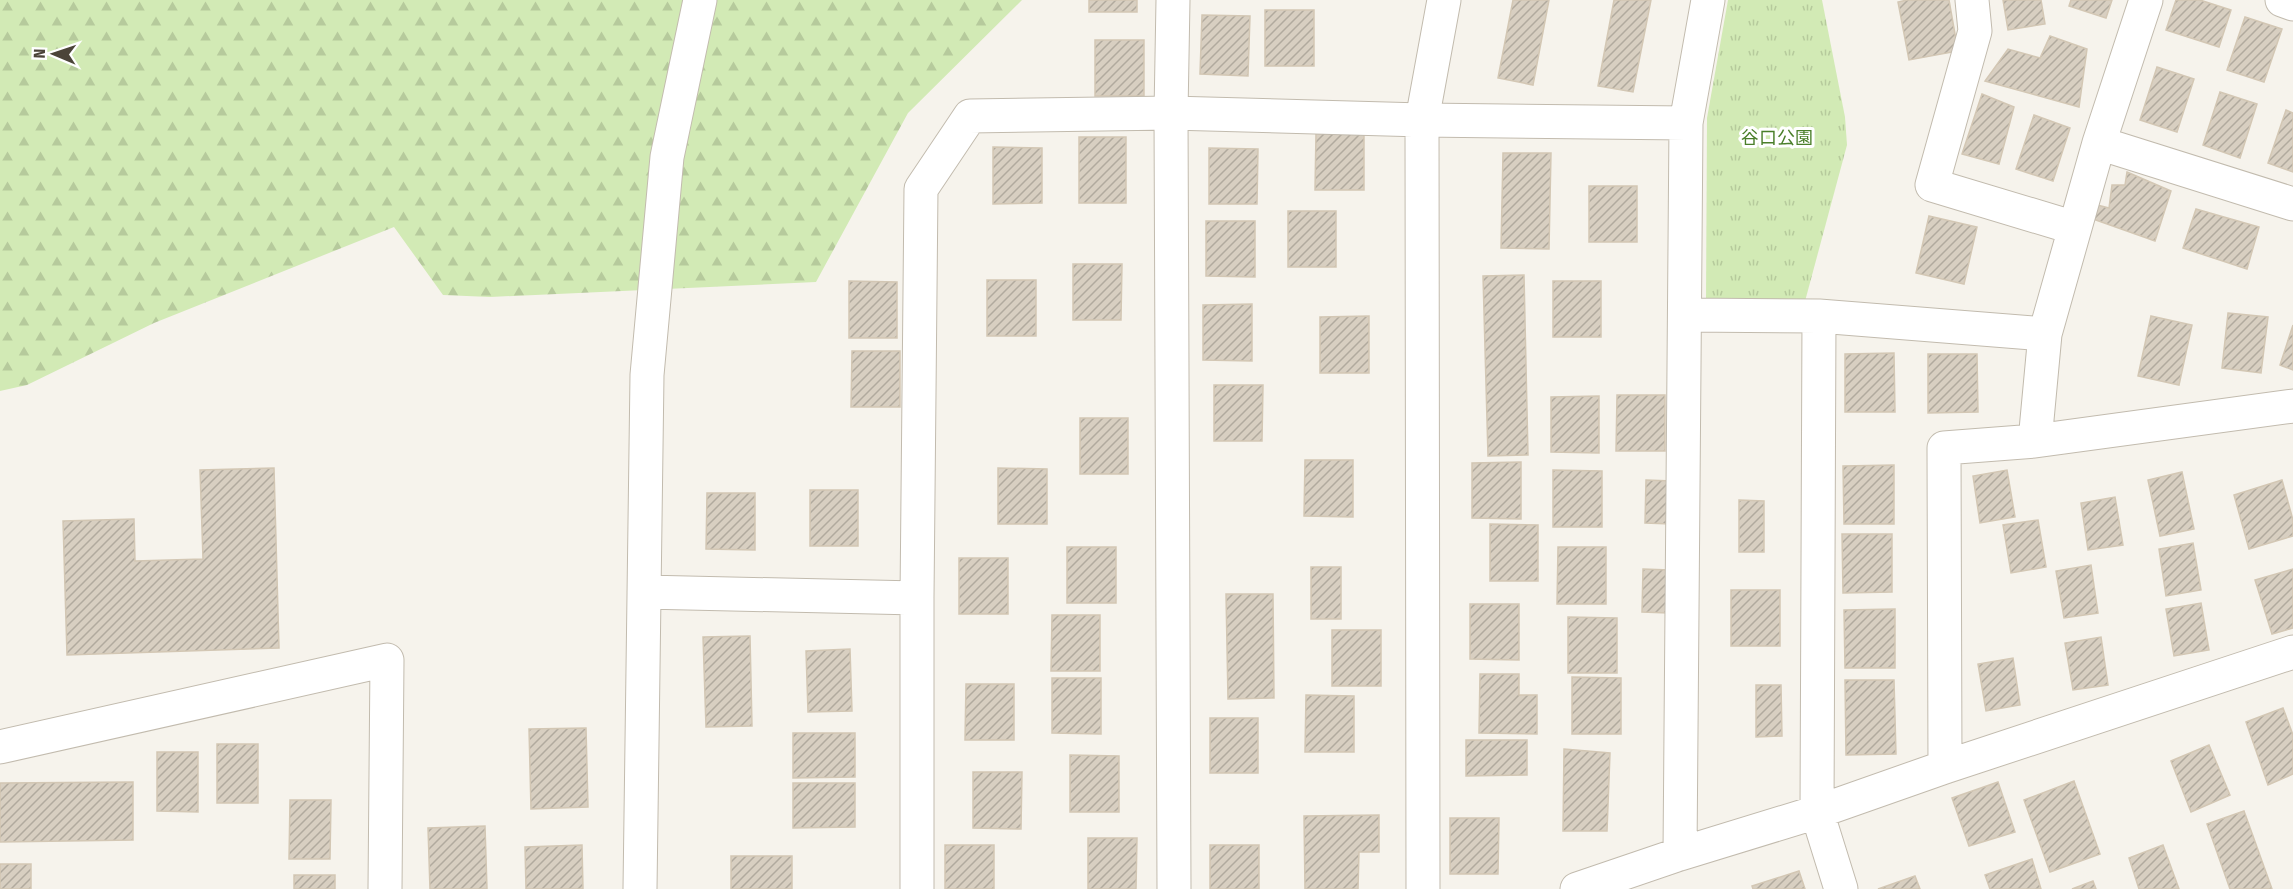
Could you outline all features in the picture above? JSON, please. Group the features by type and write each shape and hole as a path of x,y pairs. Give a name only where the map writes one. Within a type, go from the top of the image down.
{"street":[{"path":"640,889 647,375 667,157 700,0"},
{"path":"1173,0 1171,113 1173,889"},
{"path":"1423,889 1422,120 1444,0"},
{"path":"1680,854 1686,123 1708,0"},
{"path":"1972,0 1975,31 1932,185 2075,228"},
{"path":"2035,441 2045,334 2099,143 2146,0"},
{"path":"2282,0 2293,4"},
{"path":"917,889 921,189 970,116 1171,113 1422,120 1686,123"},
{"path":"2099,143 2293,204"},
{"path":"1685,315 1818,316 2045,334"},
{"path":"1818,316 1817,812 1840,889"},
{"path":"1945,767 1944,448 2035,441 2293,406"},
{"path":"644,592 917,598"},
{"path":"1577,889 1680,854 1817,812 1945,767 2293,652"},
{"path":"0,747 387,660 385,889"}],"green space":[{"path":"0,0 1022,0 908,113 816,282 490,297 443,295 394,227 154,323 27,385 0,391"},
{"name":"谷口公園","path":"1728,0 1822,0 1845,117 1847,145 1804,305 1706,300 1707,118"}],"building":[{"path":"1089,0 1137,0 1137,12 1089,12"},
{"path":"1513,0 1549,0 1533,85 1498,78"},
{"path":"1614,0 1651,0 1633,92 1598,86"},
{"path":"1949,0 1958,51 1909,60 1898,2"},
{"path":"2003,0 2041,0 2045,24 2008,30"},
{"path":"2071,0 2112,0 2106,18 2069,6"},
{"path":"2176,0 2200,0 2231,10 2219,47 2166,30"},
{"path":"1265,10 1314,10 1314,66 1265,66"},
{"path":"1202,15 1250,16 1248,76 1200,74"},
{"path":"2245,17 2282,29 2264,82 2227,70"},
{"path":"2050,36 2087,49 2079,107 1985,81 2008,49 2040,58"},
{"path":"1095,40 1144,40 1144,96 1095,96"},
{"path":"2157,67 2194,79 2177,132 2140,120"},
{"path":"2220,92 2257,104 2240,158 2203,145"},
{"path":"1982,94 2014,107 1999,164 1962,154"},
{"path":"2286,110 2293,113 2293,172 2268,163"},
{"path":"2034,115 2070,128 2053,181 2016,169"},
{"path":"1316,133 1364,133 1364,190 1315,190"},
{"path":"1079,137 1126,137 1126,203 1079,203"},
{"path":"993,147 1042,148 1042,203 993,204"},
{"path":"1209,148 1258,149 1257,204 1209,204"},
{"path":"1503,153 1551,153 1549,249 1501,248"},
{"path":"2127,172 2171,191 2155,241 2093,219 2097,205 2109,208 2112,185 2125,185"},
{"path":"1589,186 1637,186 1637,242 1589,242"},
{"path":"2196,209 2259,227 2247,269 2183,248"},
{"path":"1288,211 1336,211 1336,267 1288,267"},
{"path":"1929,216 1977,227 1964,284 1916,273"},
{"path":"1206,221 1255,221 1255,277 1206,276"},
{"path":"1073,264 1122,264 1121,320 1073,320"},
{"path":"1524,275 1528,455 1488,456 1483,276"},
{"path":"987,280 1036,280 1036,336 987,336"},
{"path":"849,281 897,282 897,338 849,338"},
{"path":"1553,281 1601,281 1601,337 1553,337"},
{"path":"1252,304 1252,361 1203,360 1203,305"},
{"path":"2228,313 2268,317 2261,373 2222,368"},
{"path":"1369,316 1369,373 1320,373 1320,317"},
{"path":"2151,316 2192,325 2179,385 2138,376"},
{"path":"2293,325 2293,370 2280,365"},
{"path":"852,351 900,351 900,407 851,407"},
{"path":"1894,353 1895,412 1845,412 1845,354"},
{"path":"1928,354 1977,354 1978,412 1928,413"},
{"path":"1214,385 1263,385 1262,441 1214,441"},
{"path":"1617,395 1665,395 1665,451 1616,451"},
{"path":"1599,396 1599,453 1551,452 1551,397"},
{"path":"1080,418 1128,418 1128,474 1080,474"},
{"path":"1305,460 1353,460 1353,517 1304,516"},
{"path":"1521,462 1521,519 1472,518 1472,463"},
{"path":"1894,465 1894,524 1844,524 1843,466"},
{"path":"274,468 279,648 67,655 63,521 134,519 135,561 203,559 200,470"},
{"path":"998,468 1047,469 1047,524 998,524"},
{"path":"1553,470 1602,471 1602,527 1553,527"},
{"path":"2007,470 2015,517 1980,523 1973,476"},
{"path":"2182,472 2194,529 2160,536 2148,480"},
{"path":"1646,480 1672,481 1671,524 1645,523"},
{"path":"2282,480 2293,520 2293,536 2249,549 2234,495"},
{"path":"810,490 858,490 858,546 810,546"},
{"path":"707,493 755,493 755,550 706,549"},
{"path":"2115,497 2123,545 2088,550 2081,503"},
{"path":"1739,500 1764,501 1764,552 1739,552"},
{"path":"2038,520 2046,567 2011,573 2003,525"},
{"path":"1490,524 1538,525 1538,581 1490,581"},
{"path":"1842,534 1892,534 1892,592 1843,593"},
{"path":"2193,543 2201,590 2166,596 2159,549"},
{"path":"1067,547 1116,547 1116,603 1067,603"},
{"path":"1558,547 1606,547 1606,604 1557,604"},
{"path":"959,558 1008,558 1008,614 959,614"},
{"path":"2091,565 2098,613 2064,618 2056,571"},
{"path":"1311,567 1341,567 1341,619 1311,619"},
{"path":"1643,569 1669,570 1668,613 1642,612"},
{"path":"2293,569 2293,628 2272,634 2255,580"},
{"path":"1731,590 1780,590 1780,646 1731,646"},
{"path":"1226,594 1273,594 1274,698 1228,699"},
{"path":"2201,603 2209,650 2174,656 2166,609"},
{"path":"1470,604 1519,604 1519,660 1470,659"},
{"path":"1895,609 1895,668 1845,668 1844,610"},
{"path":"1052,615 1100,615 1100,671 1051,671"},
{"path":"1568,617 1617,618 1617,673 1568,673"},
{"path":"1332,630 1381,630 1381,686 1332,686"},
{"path":"750,636 752,726 706,727 703,637"},
{"path":"2101,637 2108,685 2073,690 2065,643"},
{"path":"850,649 852,711 808,712 806,651"},
{"path":"2013,658 2020,705 1986,711 1978,664"},
{"path":"1480,674 1519,674 1519,695 1537,695 1537,734 1479,733"},
{"path":"1572,677 1621,678 1621,734 1572,734"},
{"path":"1052,678 1101,678 1101,734 1052,733"},
{"path":"1845,680 1894,680 1896,754 1846,755"},
{"path":"966,684 1014,684 1014,740 965,740"},
{"path":"1756,685 1781,685 1782,736 1756,737"},
{"path":"1306,695 1354,696 1354,752 1305,752"},
{"path":"2283,708 2293,735 2293,774 2268,785 2246,722"},
{"path":"1210,718 1258,718 1258,773 1210,773"},
{"path":"586,728 588,807 531,809 529,729"},
{"path":"793,733 855,733 855,777 793,778"},
{"path":"1466,740 1527,740 1527,775 1466,776"},
{"path":"217,744 258,744 258,803 217,803"},
{"path":"2209,745 2230,795 2191,812 2171,761"},
{"path":"1564,749 1610,753 1607,831 1563,831"},
{"path":"157,752 198,752 198,812 157,811"},
{"path":"1070,755 1119,756 1119,812 1070,812"},
{"path":"973,772 1022,772 1021,829 973,828"},
{"path":"2074,781 2100,854 2050,872 2024,800"},
{"path":"133,782 133,840 0,842 0,783"},
{"path":"1998,782 2015,832 1969,846 1952,798"},
{"path":"793,783 855,783 855,827 793,828"},
{"path":"290,800 331,800 330,859 289,859"},
{"path":"2244,811 2272,889 2230,889 2207,824"},
{"path":"1379,815 1379,852 1359,852 1358,889 1305,889 1304,816"},
{"path":"1450,818 1499,818 1498,874 1450,874"},
{"path":"485,826 487,889 430,889 428,828"},
{"path":"1088,838 1137,838 1136,889 1088,889"},
{"path":"582,845 583,889 526,889 525,847"},
{"path":"945,845 994,845 994,889 945,889"},
{"path":"1210,845 1259,845 1259,889 1210,889"},
{"path":"2163,845 2179,889 2139,889 2129,858"},
{"path":"731,856 792,856 792,889 731,889"},
{"path":"2032,859 2041,889 1990,889 1985,875"},
{"path":"0,864 31,864 31,889 0,889"},
{"path":"1799,871 1805,889 1753,889 1752,886"},
{"path":"294,875 335,875 335,889 294,889"},
{"path":"1915,876 1920,889 1878,889"},
{"path":"2093,881 2096,889 2072,889"}]}
